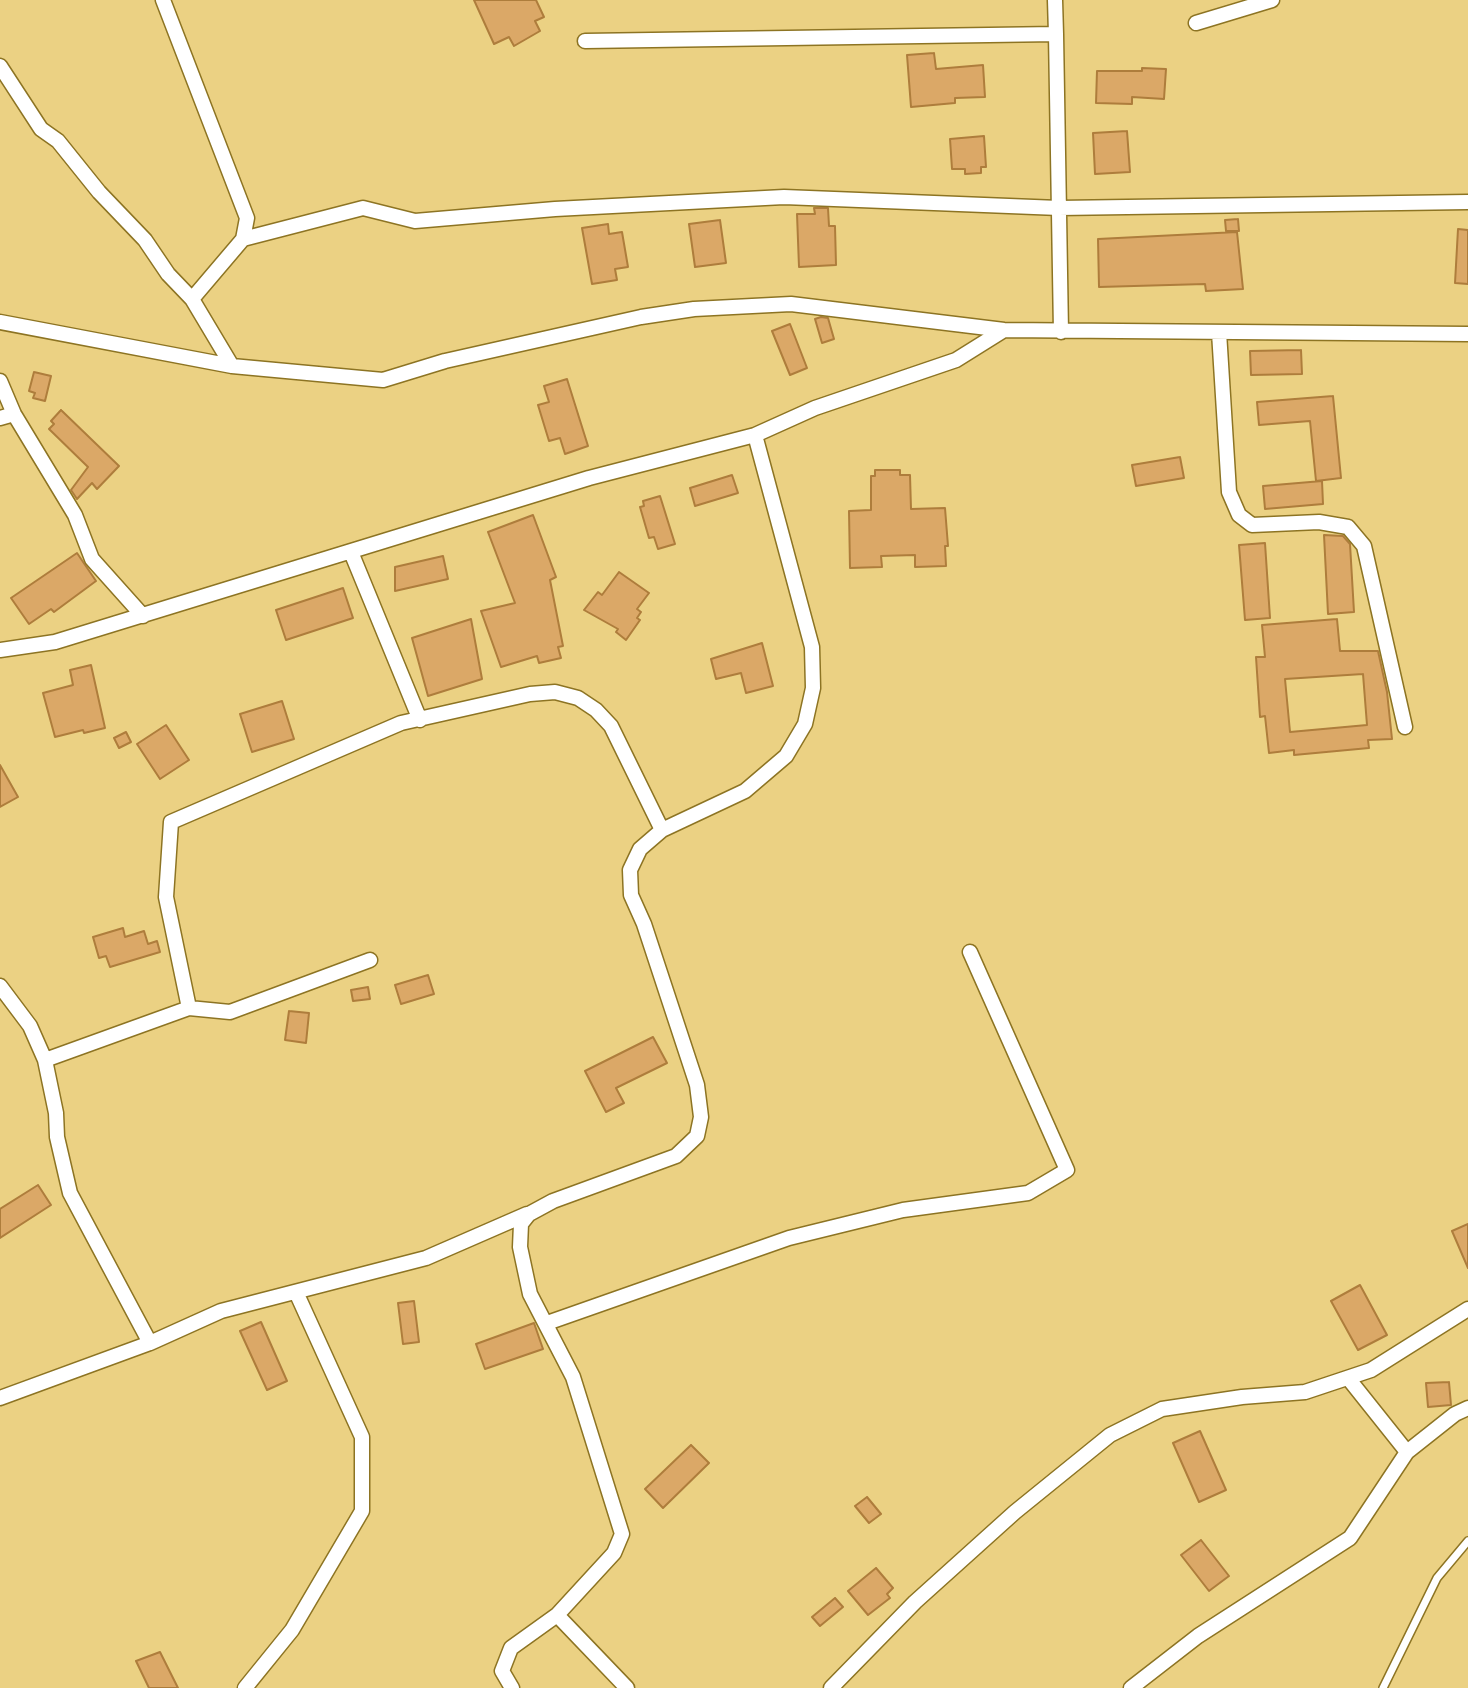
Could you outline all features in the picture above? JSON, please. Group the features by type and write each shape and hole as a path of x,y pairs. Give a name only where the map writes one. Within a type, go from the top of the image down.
{"street":[{"path":"163,0 247,218 243,239 192,299"},
{"path":"1055,0 1061,332"},
{"path":"1196,23 1272,0"},
{"path":"585,41 1056,34"},
{"path":"0,66 41,129 58,141 99,192 145,240 168,274 192,299 232,366"},
{"path":"243,239 363,208 415,221 555,209 784,197 1059,208 1468,202"},
{"path":"0,322 232,366 383,380 445,361 641,317 694,309 791,304 1004,330 1468,334"},
{"path":"0,650 55,642 601,475 755,435 815,408 956,360 1004,330"},
{"path":"1219,332 1229,492 1239,515 1252,525 1320,522 1348,527 1364,546 1405,727"},
{"path":"0,381 7,416 75,515 92,559 143,616"},
{"path":"0,1398 150,1343 220,1311 426,1258 553,1201 676,1156 696,1136 701,1117 697,1085 631,895 630,870 640,849 662,830 745,791 766,776 786,756 805,724 813,688 812,647 755,435"},
{"path":"351,552 420,720"},
{"path":"189,1008 166,897 171,822 401,723 530,694 555,692 578,698 596,709 611,726 662,830"},
{"path":"547,1324 789,1238 903,1210 1028,1193 1067,1170 970,952"},
{"path":"45,1060 189,1008 230,1012 370,960"},
{"path":"0,986 30,1026 45,1060 56,1113 57,1137 70,1193 150,1343"},
{"path":"512,1688 502,1671 511,1648 557,1615 614,1553 622,1534 573,1377 530,1294 520,1247 522,1224 528,1214"},
{"path":"245,1688 292,1630 362,1511 362,1437 296,1292"},
{"path":"831,1688 925,1593 1015,1512 1110,1435 1162,1409 1242,1397 1305,1392 1371,1370 1407,1350 1468,1309"},
{"path":"1348,1378 1407,1452"},
{"path":"1131,1688 1198,1636 1350,1538 1407,1452 1455,1414 1468,1408"},
{"path":"557,1615 627,1688"}],"lane":[{"path":"1383,1688 1437,1578 1468,1541"}],"building":[{"path":"474,0 536,0 544,17 535,21 540,31 514,46 509,37 494,44"},
{"path":"934,53 936,69 983,65 985,97 955,98 955,103 911,107 907,55"},
{"path":"1142,68 1166,69 1164,99 1132,97 1132,104 1096,103 1097,71 1142,71"},
{"path":"1127,131 1130,172 1095,174 1093,133"},
{"path":"984,136 986,167 981,167 981,173 965,174 965,169 952,169 950,139"},
{"path":"814,208 828,208 829,226 835,226 836,265 799,267 797,214 815,214"},
{"path":"1238,219 1239,231 1226,231 1225,220"},
{"path":"720,220 726,263 695,267 689,224"},
{"path":"608,224 609,234 622,232 628,267 615,269 617,280 592,284 582,228"},
{"path":"1458,229 1468,230 1468,284 1455,283"},
{"path":"1237,232 1243,289 1206,291 1205,284 1099,287 1098,239"},
{"path":"828,318 834,339 822,343 815,319"},
{"path":"790,324 807,368 790,375 772,331"},
{"path":"1301,350 1302,374 1251,375 1250,351"},
{"path":"34,372 51,376 45,401 33,398 35,393 29,391"},
{"path":"567,379 588,446 565,454 560,438 549,441 538,405 549,402 544,386"},
{"path":"1333,396 1341,478 1316,481 1310,421 1259,425 1257,402"},
{"path":"61,410 119,466 97,489 92,483 77,499 71,490 88,467 49,429 54,424 51,421"},
{"path":"1180,457 1184,478 1136,486 1132,465"},
{"path":"875,470 900,470 900,475 910,475 911,509 945,508 948,546 945,546 946,566 915,567 915,555 881,556 882,567 850,568 849,511 871,510 871,476 875,476"},
{"path":"732,475 738,493 695,506 690,488"},
{"path":"1322,481 1323,504 1265,509 1263,486"},
{"path":"660,496 675,544 658,549 654,537 649,538 640,507 644,506 643,501"},
{"path":"533,515 556,577 550,580 563,646 558,647 561,658 539,663 537,656 501,667 481,611 515,603 488,532"},
{"path":"1324,535 1343,536 1350,544 1354,612 1328,614"},
{"path":"1265,543 1270,618 1245,620 1239,545"},
{"path":"77,553 96,581 54,612 51,609 29,624 11,598"},
{"path":"443,556 448,579 395,591 395,567"},
{"path":"619,572 649,593 637,609 641,612 637,618 640,620 626,640 616,632 618,629 584,610 598,592 602,595"},
{"path":"343,588 353,618 286,640 276,610"},
{"path":"471,619 482,679 428,696 412,638"},
{"path":"1337,619 1340,651 1378,651 1387,692 1392,739 1368,740 1369,748 1294,755 1294,750 1269,753 1265,716 1260,717 1256,657 1265,657 1262,625","holes":["1363,674 1367,725 1290,732 1285,679"]},
{"path":"762,643 773,686 746,693 741,673 716,679 711,659"},
{"path":"91,665 105,728 55,737 43,693 73,685 70,670"},
{"path":"282,701 294,739 252,752 240,714"},
{"path":"166,725 189,760 160,779 137,744"},
{"path":"126,732 131,742 119,748 114,738"},
{"path":"0,765 18,797 0,807"},
{"path":"123,928 125,937 144,931 148,944 157,941 160,952 110,967 106,956 99,958 93,937"},
{"path":"428,975 434,994 401,1004 395,985"},
{"path":"368,987 370,999 353,1001 351,990"},
{"path":"289,1011 309,1013 306,1043 285,1040"},
{"path":"653,1037 667,1063 616,1088 624,1103 606,1112 585,1071"},
{"path":"38,1185 51,1205 0,1238 0,1209"},
{"path":"1468,1224 1468,1268 1452,1231"},
{"path":"1360,1285 1387,1335 1358,1350 1331,1301"},
{"path":"414,1301 419,1342 403,1344 398,1303"},
{"path":"261,1322 287,1381 267,1390 240,1331"},
{"path":"534,1323 543,1349 485,1369 476,1344"},
{"path":"1449,1382 1451,1405 1428,1407 1426,1383"},
{"path":"1200,1431 1226,1490 1199,1502 1173,1443"},
{"path":"691,1445 709,1463 663,1508 645,1489"},
{"path":"867,1497 881,1514 869,1523 855,1506"},
{"path":"1201,1540 1229,1576 1209,1591 1181,1555"},
{"path":"876,1568 893,1588 887,1594 890,1598 868,1615 848,1591"},
{"path":"835,1598 843,1607 820,1626 812,1617"},
{"path":"160,1652 178,1688 149,1688 136,1661"}]}
